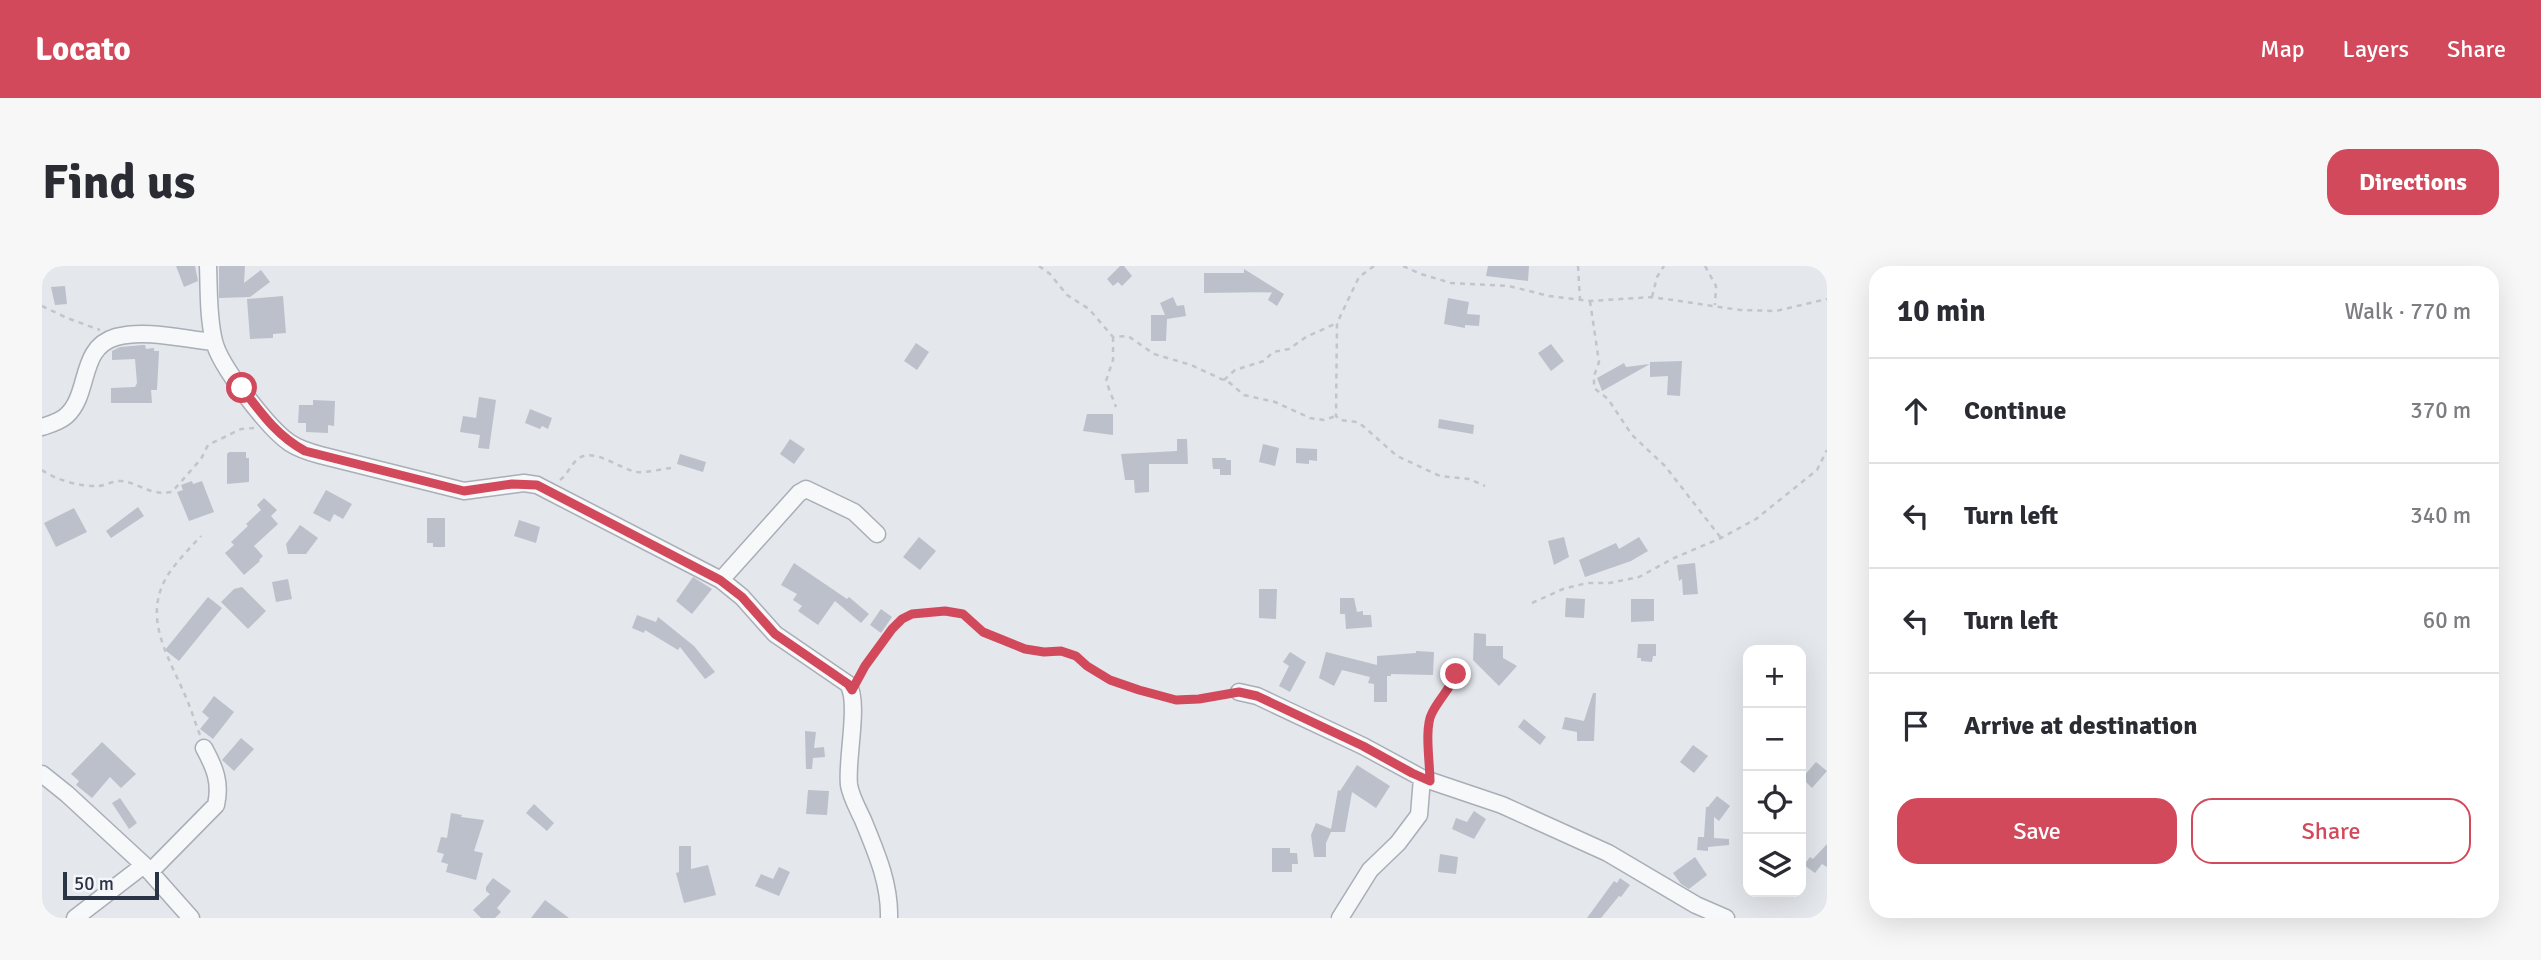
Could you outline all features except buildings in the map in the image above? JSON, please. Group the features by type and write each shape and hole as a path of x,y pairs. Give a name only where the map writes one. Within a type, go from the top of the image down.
{"street":[{"path":"208,266 214,342 221,359 271,426 288,442 305,451 464,491 524,483 541,487 720,580 742,597 775,634 848,684 852,690 849,788 878,858 886,886 889,918"},
{"path":"42,427 60,421 69,414 75,405 94,352 103,343 118,337 158,335 214,342"},
{"path":"720,580 799,493 806,489 853,512 877,534"},
{"path":"1239,692 1257,696 1426,779 1502,805 1592,845 1696,905 1726,918"},
{"path":"75,918 147,868 216,805 219,790 217,777 204,748"},
{"path":"42,774 147,868 191,918"},
{"path":"1339,918 1370,870 1398,843 1419,815 1426,779"}],"path":[{"path":"1039,266 1050,274 1067,295 1089,309 1113,337 1113,360 1106,381 1116,407"},
{"path":"1374,266 1359,277 1337,323 1336,416 1340,420 1357,422 1363,426 1397,457 1440,476 1469,479 1485,486"},
{"path":"1403,266 1451,283 1509,286 1549,296 1590,301 1652,296 1740,310 1776,311 1827,299"},
{"path":"1578,266 1580,300"},
{"path":"1652,296 1657,277 1664,266"},
{"path":"1705,266 1716,286 1715,306"},
{"path":"1590,301 1599,362 1594,376 1594,388 1608,400 1632,435 1665,466 1721,538"},
{"path":"42,306 118,337"},
{"path":"1224,381 1235,370 1264,361 1273,352 1289,349 1306,337 1337,323"},
{"path":"1113,337 1128,336 1154,354 1191,365 1224,381 1244,395 1275,402 1310,418 1324,420 1336,416"},
{"path":"42,470 52,476 83,484 99,486 123,481 149,492 172,492 214,440 241,429 271,426"},
{"path":"1532,603 1563,589 1587,583 1609,583 1639,577 1674,558 1721,538 1756,519 1817,470 1827,450"},
{"path":"541,487 557,483 576,459 582,456 602,457 637,472 671,468"},
{"path":"201,537 167,576 160,591 157,613 159,638 186,698 204,748"},
{"path":"852,690 865,666 902,619 912,614 945,611 963,614 983,632 1025,649 1061,651 1076,656 1110,680 1139,690 1176,700 1239,692"},
{"path":"1426,779 1428,724 1432,712 1456,674"}],"route":[{"path":"242,388 271,426 288,442 305,451 464,491 524,483 537,485 720,580 742,597 766,627 848,684 852,690 865,666 902,619 912,614 945,611 963,614 973,620 983,632 1025,649 1061,651 1076,656 1110,680 1139,690 1176,700 1239,692 1257,696 1430,781 1428,724 1432,712 1456,674"}]}
